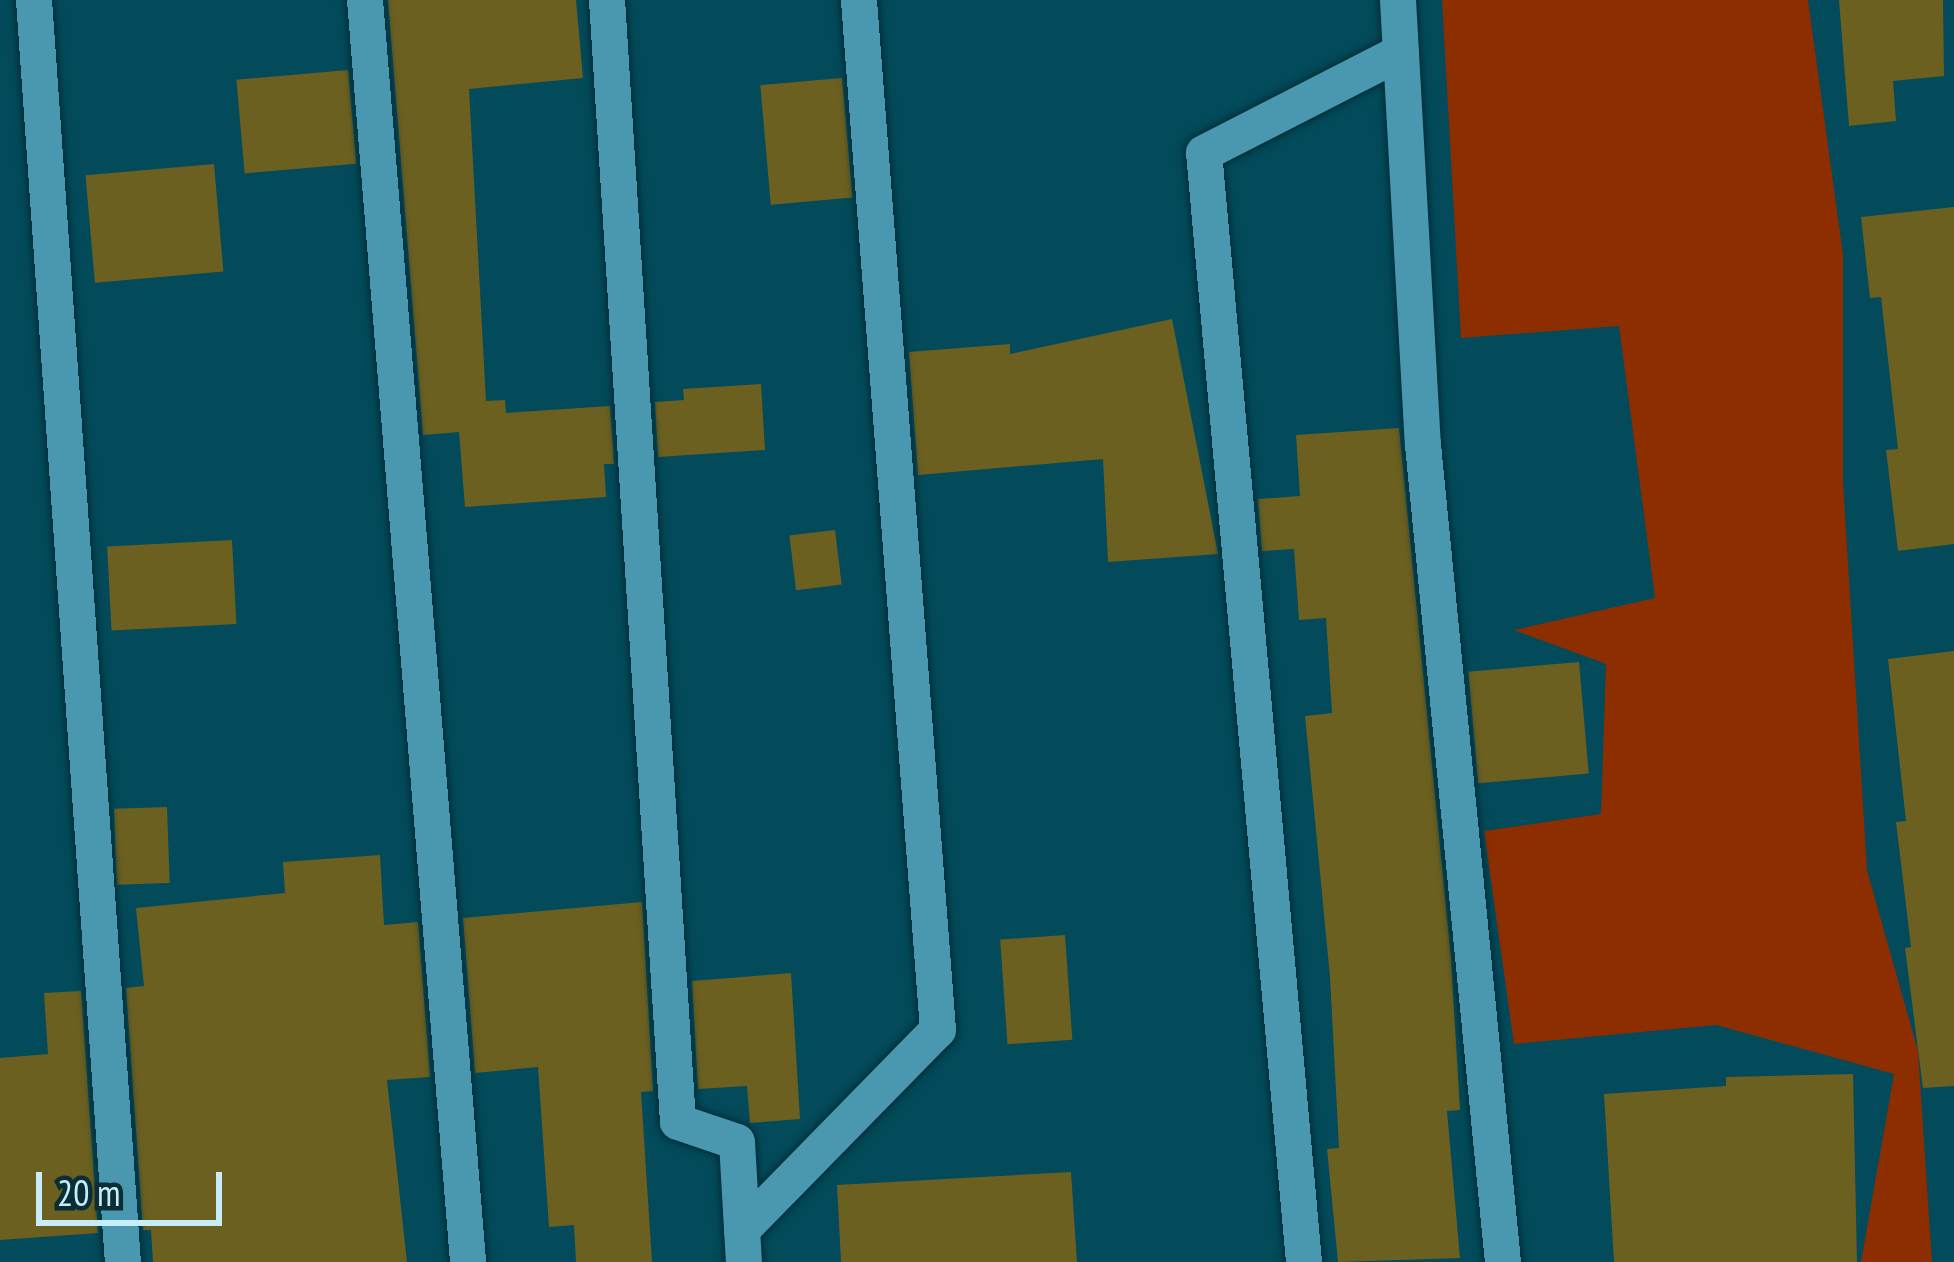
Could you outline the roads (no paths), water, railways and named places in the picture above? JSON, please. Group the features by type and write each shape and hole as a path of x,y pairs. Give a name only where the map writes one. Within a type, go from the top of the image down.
{"street":[{"path":"34,0 123,1262"},
{"path":"365,0 468,1262"},
{"path":"608,0 678,1123 737,1142 743,1246"},
{"path":"743,1246 938,1030 859,0"},
{"path":"1398,0 1423,445 1503,1262"},
{"path":"1304,1262 1204,153 1402,52"}]}
